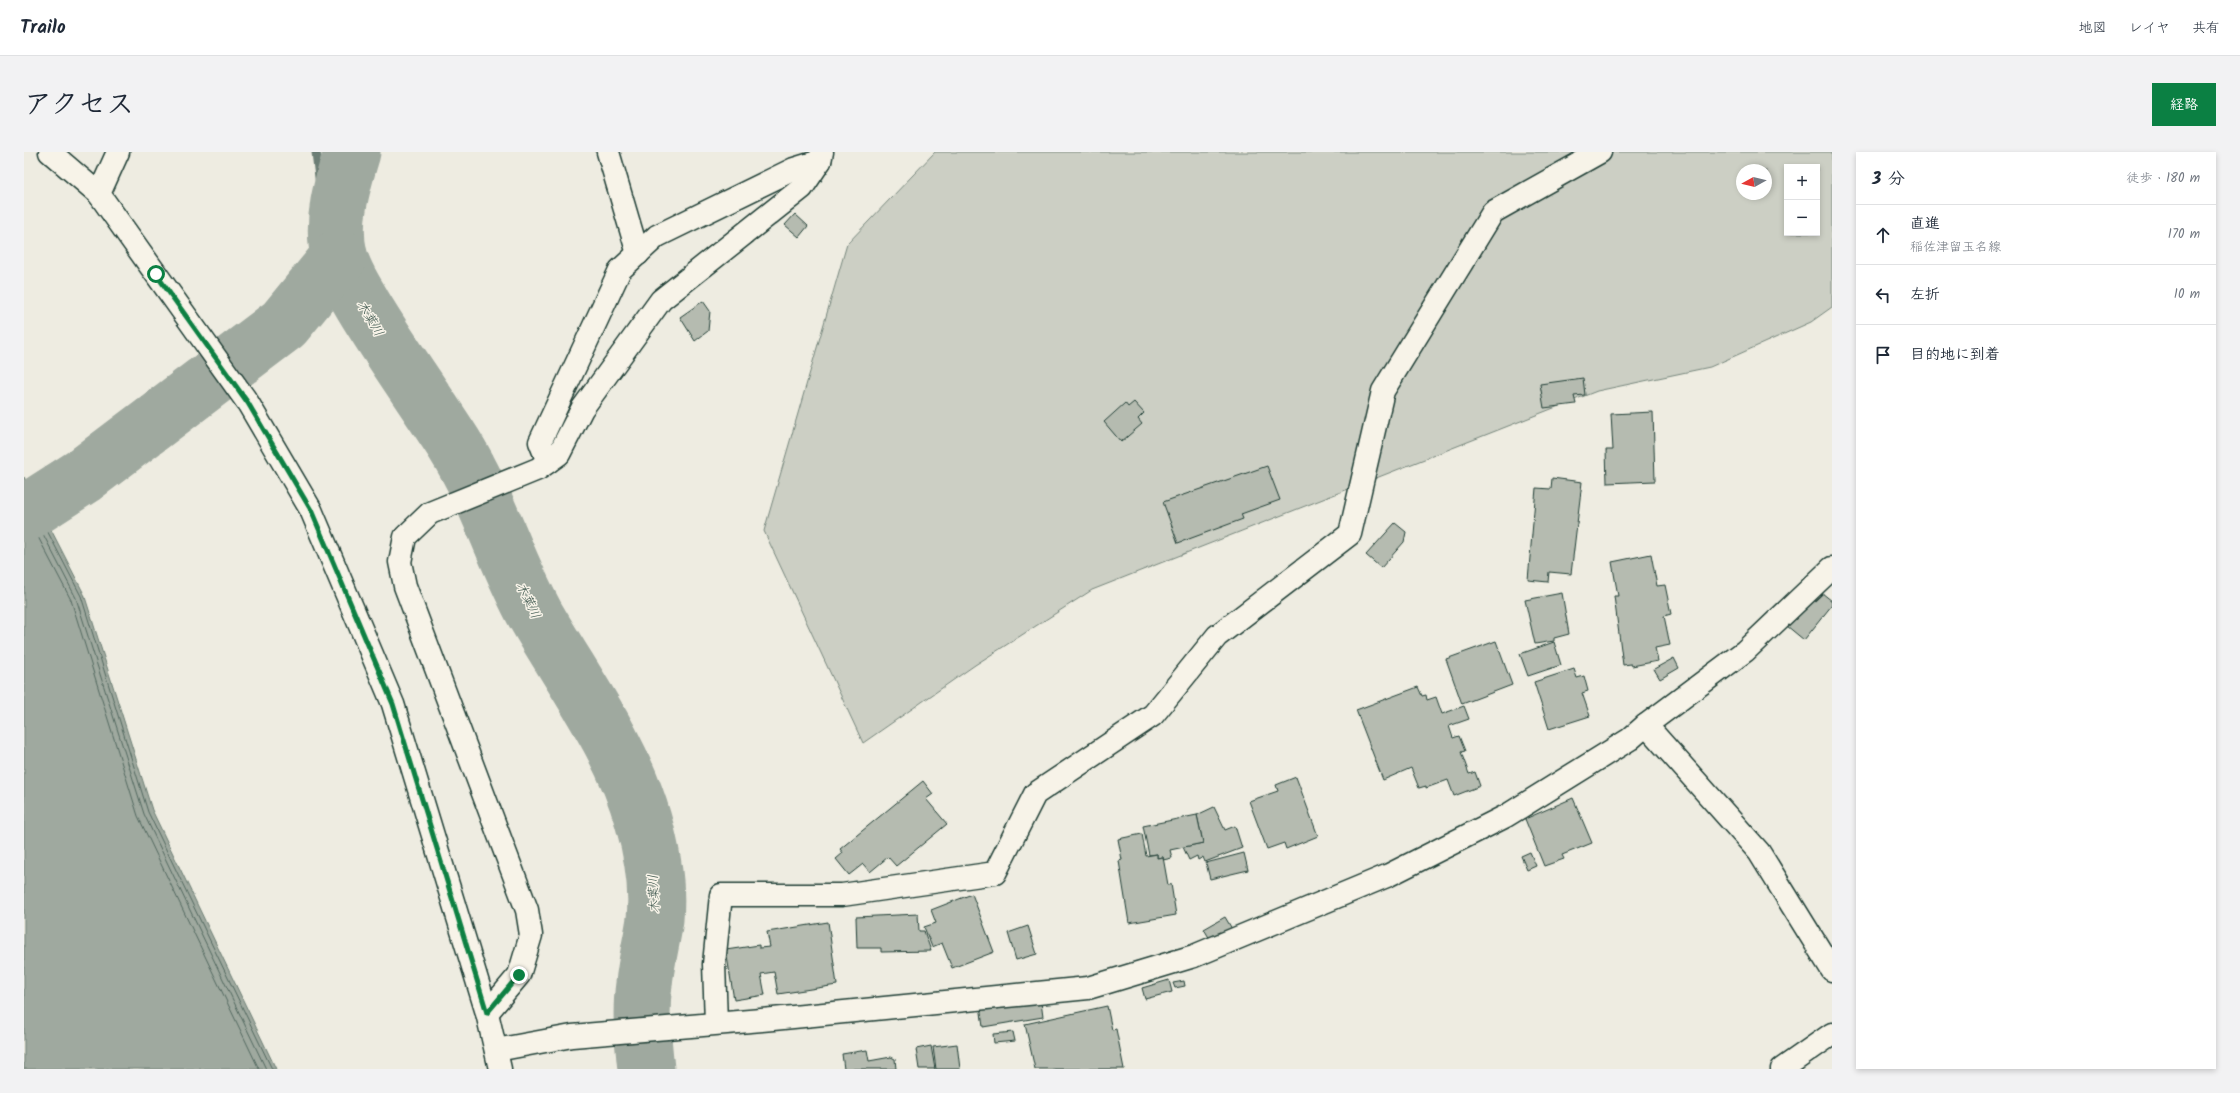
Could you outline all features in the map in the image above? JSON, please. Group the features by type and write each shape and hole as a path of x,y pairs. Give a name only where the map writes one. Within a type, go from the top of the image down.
{"street":[{"path":"50,152 99,194 248,403 311,510 393,704 487,1013 498,1059 572,1036 773,1019 1088,988 1194,956 1389,875 1506,816 1630,739 1646,725 1745,651 1832,568"},
{"path":"99,194 118,152"},
{"path":"608,152 638,254"},
{"path":"716,1023 714,964 721,895 842,895 995,873 1035,794 1153,715 1217,636 1350,534 1382,391 1493,212 1600,152"},
{"path":"487,1013 519,975 531,935 527,910 405,586 400,562 405,537 430,513 543,465 559,454 582,409 661,300 802,188 821,156"},
{"path":"543,465 540,442 620,270 657,236 821,156"},
{"path":"1646,725 1759,852 1832,970"},
{"path":"1782,1069 1832,1034"}],"shaded area":[{"path":"935,152 1832,152 1832,307 1811,322 1710,367 1597,391 1092,590 975,665 863,743 764,531 847,244"}],"water":[{"path":"24,477 84,594 152,810 276,1069 24,1069"}],"building":[{"path":"795,214 808,226 799,237 785,225"},
{"path":"703,301 710,311 708,331 695,341 680,317"},
{"path":"1583,378 1585,395 1574,396 1576,404 1544,408 1540,384"},
{"path":"1134,402 1144,413 1138,419 1142,424 1121,442 1104,422 1125,403 1128,407"},
{"path":"1653,412 1655,481 1607,483 1606,450 1613,450 1611,414"},
{"path":"1267,466 1280,500 1241,514 1243,519 1178,543 1163,502"},
{"path":"1552,478 1582,482 1571,574 1549,572 1548,582 1528,580 1536,488 1551,489"},
{"path":"1395,523 1406,532 1404,542 1381,568 1366,555"},
{"path":"1651,554 1657,586 1665,585 1671,614 1664,616 1670,645 1655,648 1658,661 1632,666 1631,664 1623,665 1614,596 1618,596 1612,562"},
{"path":"1817,589 1832,601 1832,605 1804,640 1787,626"},
{"path":"1562,593 1569,634 1554,638 1554,641 1535,644 1525,600"},
{"path":"1496,641 1512,685 1462,704 1446,659"},
{"path":"1554,642 1561,665 1528,676 1520,654"},
{"path":"1674,658 1679,668 1660,679 1654,669"},
{"path":"1574,669 1577,678 1584,676 1588,691 1582,693 1590,716 1549,729 1534,682"},
{"path":"1418,687 1422,696 1426,695 1427,700 1436,697 1442,714 1464,706 1469,719 1449,726 1453,738 1459,736 1465,751 1461,752 1469,774 1475,772 1480,786 1454,796 1448,780 1426,788 1426,786 1419,788 1411,768 1383,780 1356,710"},
{"path":"1296,777 1318,836 1286,849 1284,843 1267,849 1249,801 1278,791 1276,785"},
{"path":"923,781 933,794 926,799 947,824 896,866 888,857 870,872 863,864 849,875 836,859 843,853 840,849"},
{"path":"1573,798 1592,843 1562,855 1564,859 1544,866 1525,819"},
{"path":"1214,807 1225,830 1235,826 1242,848 1205,862 1203,857 1198,860 1197,856 1189,860 1183,847 1203,843 1197,815"},
{"path":"1197,815 1203,843 1170,850 1172,858 1163,860 1163,857 1157,858 1157,854 1149,855 1143,826"},
{"path":"1142,834 1146,856 1157,854 1157,858 1163,857 1168,885 1171,884 1176,915 1129,923 1119,861 1122,860 1118,839"},
{"path":"1530,852 1536,866 1527,870 1521,856"},
{"path":"1244,853 1248,870 1210,879 1206,863"},
{"path":"972,894 994,952 952,968 942,943 932,947 924,927 936,923 931,910"},
{"path":"918,914 919,931 924,931 931,951 881,952 881,948 857,948 856,917"},
{"path":"1225,917 1235,934 1214,946 1204,929"},
{"path":"828,922 837,985 778,994 774,972 761,974 765,995 734,1000 726,950 759,945 759,948 770,947 767,932"},
{"path":"1028,926 1037,954 1016,960 1008,933"},
{"path":"1169,980 1172,992 1145,999 1142,988"},
{"path":"1184,981 1185,986 1175,988 1173,983"},
{"path":"1040,995 1043,1017 983,1027 980,1005"},
{"path":"1107,1006 1112,1030 1116,1029 1124,1069 1035,1069 1025,1024"},
{"path":"1013,1032 1015,1041 994,1043 993,1034"},
{"path":"957,1044 960,1069 936,1069 933,1047"},
{"path":"931,1046 935,1069 919,1069 916,1049"},
{"path":"867,1050 869,1061 891,1057 895,1059 896,1069 844,1069 842,1054"}],"waterway":[{"path":"316,152 322,203 339,257"},
{"name":"木葉川","path":"352,152 341,190 336,229 339,255 346,275 374,323 443,426 466,465 487,507 525,595 536,616 596,715 623,766 634,792 643,820 652,857 656,894 655,919 645,976 642,1005 646,1069"},
{"path":"24,514 83,476 284,324 339,257"}],"route":[{"path":"156,274 248,403 311,510 393,704 487,1013 519,975"}]}
